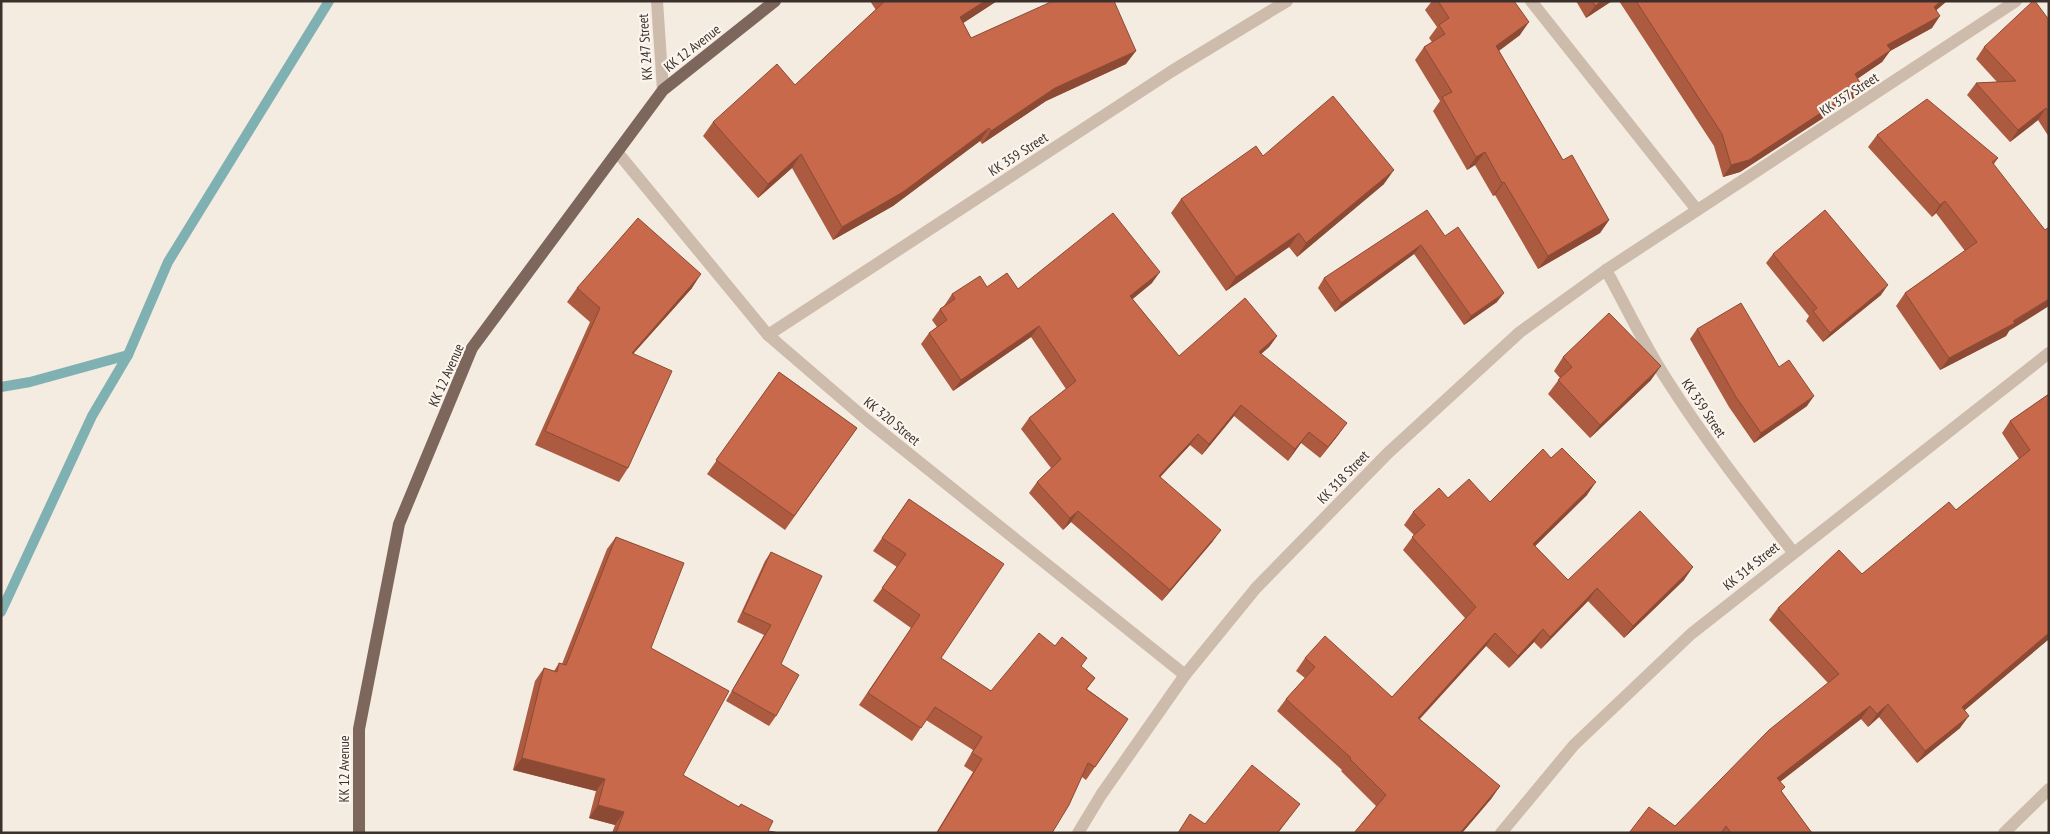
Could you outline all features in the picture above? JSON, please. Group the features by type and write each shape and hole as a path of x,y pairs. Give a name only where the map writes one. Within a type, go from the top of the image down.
{"main road":[{"name":"KK 12 Avenue","path":"358,833 359,729 399,524 472,348 618,153 662,90 775,1"}],"street":[{"name":"KK 247 Street","path":"657,1 662,90"},
{"name":"KK 359 Street","path":"768,335 1172,71 1287,1"},
{"path":"1531,1 1697,210"},
{"name":"KK 357 Street","path":"1697,210 2016,1"},
{"name":"KK 320 Street","path":"618,153 768,335 868,421 1185,675"},
{"name":"KK 318 Street","path":"1078,833 1101,795 1185,675 1256,588 1388,453 1520,332 1606,270 1697,210"},
{"name":"KK 359 Street","path":"1606,270 1666,378 1690,415 1737,481 1793,552"},
{"name":"KK 314 Street","path":"1501,833 1574,745 1691,634 1793,552 2049,353"},
{"path":"2004,833 2049,790"}],"building":[{"path":"885,1 985,1 960,17 971,38 1053,1 1114,1 1136,51 1055,88 991,131 989,128 903,192 842,227 801,154 768,184 713,122 777,64 795,85"},
{"path":"1438,1 1514,1 1529,22 1496,46 1563,160 1572,155 1609,220 1548,256 1504,182 1502,183 1485,152 1476,157 1442,97 1452,92 1424,47 1445,34 1439,25 1449,18"},
{"path":"1592,1 1602,1 1595,6"},
{"path":"1636,1 1941,1 1934,7 1940,16 1887,45 1891,50 1855,74 1862,86 1749,160 1731,165 1722,134"},
{"path":"2035,1 2049,20 2049,112 2046,108 2018,130 1976,83 2016,81 1984,47"},
{"path":"1333,96 1394,170 1306,243 1299,233 1236,277 1181,199 1256,146 1263,156"},
{"path":"1927,99 1998,158 1992,162 2045,230 2049,227 2049,299 2013,321 2015,323 1949,358 1905,293 1977,242 1945,201 1940,205 1877,135"},
{"path":"1427,210 1445,236 1458,227 1504,293 1471,316 1421,245 1341,303 1324,278"},
{"path":"1825,210 1888,285 1830,333 1813,311 1817,308 1773,254"},
{"path":"1113,213 1160,272 1130,296 1179,356 1245,298 1277,336 1259,352 1347,423 1328,447 1309,432 1295,449 1241,405 1209,444 1198,434 1159,476 1221,530 1170,590 1078,511 1070,518 1037,482 1061,459 1029,418 1076,381 1039,326 961,380 929,333 947,320 940,309 955,299 952,294 980,276 987,287 1007,273 1018,289"},
{"path":"638,218 701,274 632,353 672,371 628,468 545,431 600,308 577,288"},
{"path":"1741,303 1779,367 1789,360 1814,396 1761,433 1736,397 1697,329"},
{"path":"1609,313 1661,366 1600,425 1558,380 1572,367 1563,357"},
{"path":"779,372 857,428 794,516 716,460"},
{"path":"2049,394 2049,633 1962,707 1969,716 1925,751 1888,704 1877,714 1870,706 1777,778 1785,787 1781,791 1812,833 1731,833 1726,826 1721,833 1629,833 1649,807 1675,826 1769,730 1839,674 1778,608 1839,550 1862,574 1949,502 1956,510 2030,450 2010,421"},
{"path":"1562,448 1596,482 1533,544 1568,580 1640,511 1693,567 1633,626 1597,588 1550,637 1543,629 1518,656 1495,633 1418,718 1500,786 1460,833 1354,833 1386,795 1351,758 1286,699 1315,667 1305,658 1325,636 1392,697 1476,607 1412,537 1425,525 1413,512 1439,488 1448,498 1469,479 1490,502 1543,449 1551,458"},
{"path":"909,499 1004,564 941,658 991,691 1039,633 1055,646 1062,637 1087,658 1081,666 1095,678 1086,689 1128,719 1095,767 1088,763 1069,805 1052,833 937,833 982,759 972,753 982,737 935,707 921,728 868,693 920,615 882,588 906,554 882,538"},
{"path":"616,537 684,563 651,648 729,691 683,775 739,807 741,804 773,821 768,831 780,833 616,833 624,812 598,805 605,779 522,758 544,668 557,672 559,663 566,665"},
{"path":"771,552 822,576 781,664 799,675 776,716 732,691 771,625 743,612"},
{"path":"1252,765 1300,804 1277,833 1178,833 1190,814 1205,824"}],"waterway":[{"path":"1,612 92,416 128,355 168,262 329,1"},
{"path":"1,387 30,382 128,355"}]}
